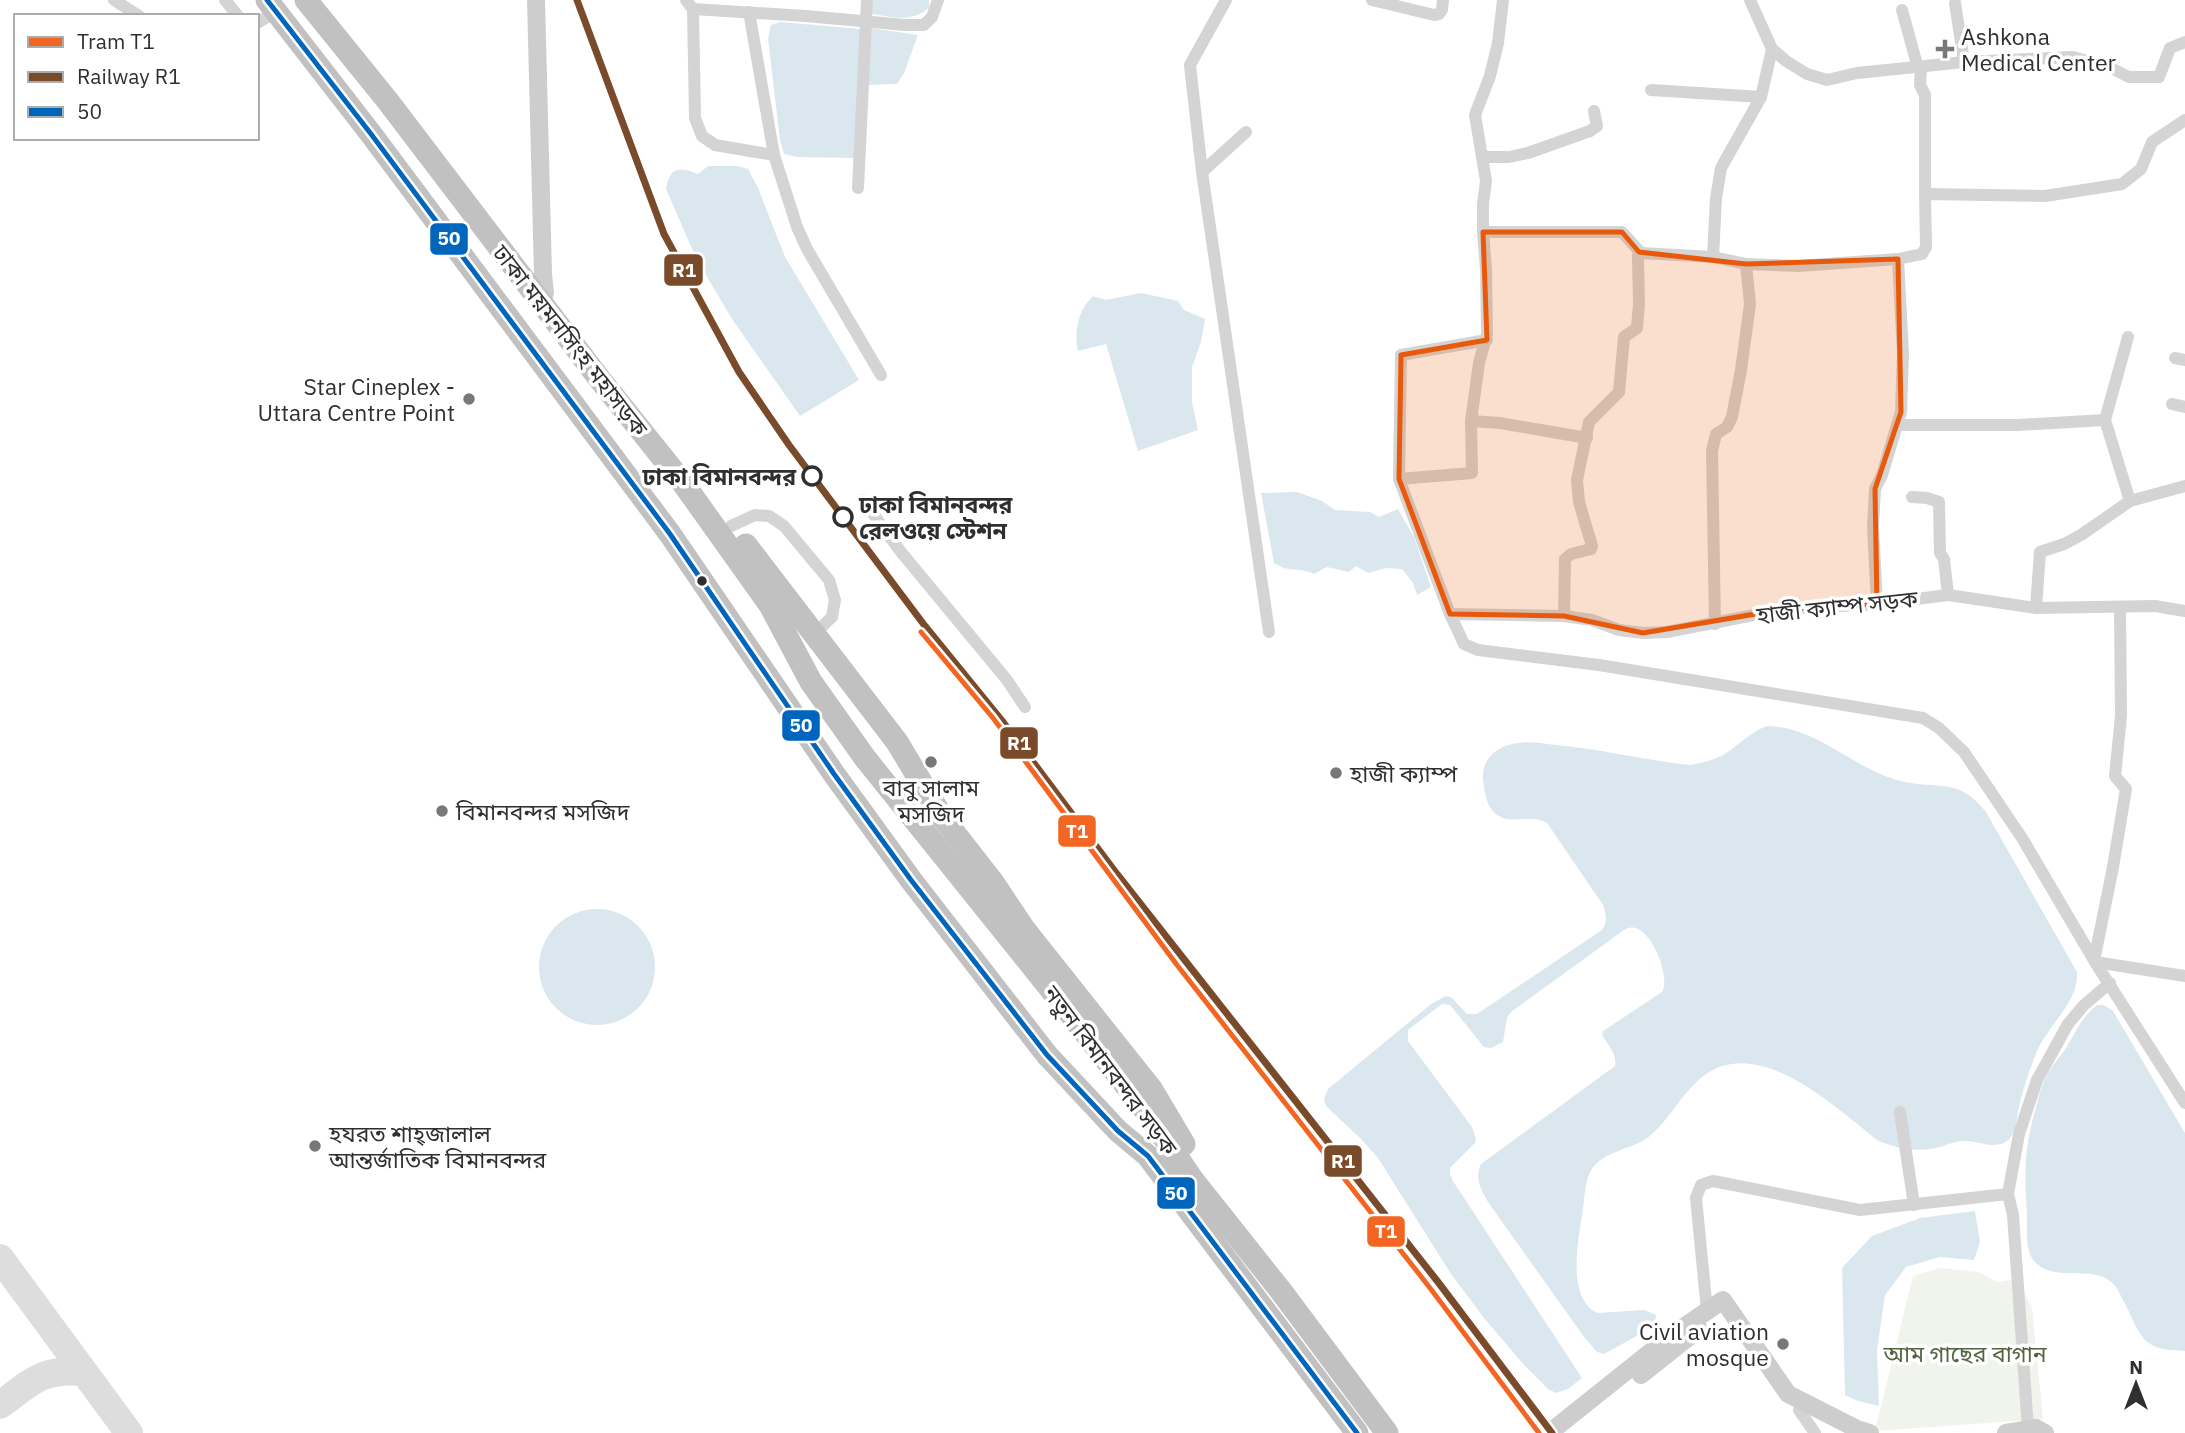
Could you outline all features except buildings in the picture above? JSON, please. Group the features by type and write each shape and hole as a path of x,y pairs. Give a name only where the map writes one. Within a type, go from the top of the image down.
{"highway":[{"name":"ঢাকা ময়মনসিংহ মহাসড়ক","path":"306,0 387,100 598,377 683,483 770,605 811,682 906,810"},
{"name":"ঢাকা ময়মনসিংহ মহাসড়ক","path":"267,12 379,145 654,512 911,880"},
{"name":"নতুন বিমানবন্দর সড়ক","path":"516,269 545,293 618,380 897,742 942,817 992,881 1024,929 1166,1110 1206,1184"},
{"name":"নতুন বিমানবন্দর সড়ক","path":"906,810 1077,1022 1148,1114 1199,1188 1281,1291 1387,1433"},
{"name":"নতুন বিমানবন্দর সড়ক","path":"911,880 1047,1055 1118,1131 1148,1156 1356,1433"}],"street":[{"path":"536,0 545,293"},
{"path":"858,188 867,0"},
{"path":"774,155 715,145 702,135 695,118 690,5 924,25 932,17 938,0"},
{"path":"1226,0 1190,65 1202,172 1269,632"},
{"path":"1372,0 1434,15 1442,10 1443,0"},
{"path":"1399,479 1472,472 1471,421 1479,363 1487,340 1483,232 1486,181 1475,115 1490,76 1498,43 1503,0"},
{"path":"1750,0 1772,49 1807,75 1827,80 1857,73 1964,62 2073,57 2129,76 2159,77 2170,48 2185,42"},
{"path":"120,1 136,14"},
{"path":"1955,3 1964,62"},
{"path":"1483,232 1622,232 1640,253 1713,257 1746,264 1798,266 1898,259 1922,254 1925,251 1925,95 1920,85 1919,68 1902,10"},
{"path":"749,12 774,155 786,196 807,249 881,375"},
{"path":"1713,257 1716,198 1721,168 1761,97 1772,49"},
{"path":"1651,90 1761,97"},
{"path":"1483,157 1508,157 1528,153 1590,131 1597,126 1594,111"},
{"path":"1925,194 2045,196 2122,184 2141,169 2152,142 2185,120"},
{"path":"1202,172 1246,132"},
{"path":"1564,616 1565,559 1571,554 1591,549 1593,543 1579,502 1577,480 1591,419 1619,392 1624,337 1637,328 1640,253"},
{"path":"1877,604 1873,527 1875,489 1901,412 1903,354 1898,259"},
{"path":"1715,624 1712,451 1716,434 1727,427 1732,416 1741,370 1749,304 1746,264"},
{"path":"2129,337 2105,420 2130,501"},
{"path":"1487,340 1401,355 1399,479 1464,644 1478,650 1598,665 1923,719 1939,728 1964,752 2022,838 2095,962 2185,1103"},
{"path":"2172,404 2185,407"},
{"path":"1897,425 1973,426 2105,420"},
{"path":"1471,421 1500,423 1587,438"},
{"path":"2036,608 2040,552 2081,535 2130,501 2185,486"},
{"path":"1912,497 1939,502 1940,553 1946,568 1948,595"},
{"path":"863,500 901,552 1007,680 1025,707"},
{"path":"731,526 755,515 769,516 784,526 829,580 835,600 832,618 814,634"},
{"name":"হাজী ক্যাম্প সড়ক","path":"1450,614 1564,616 1592,620 1619,630 1643,633 1715,624 1785,609 1877,604 1948,595 2036,608 2155,606 2185,611"},
{"path":"2095,962 2126,789 2115,776 2121,716 2120,607"},
{"path":"2095,962 2185,976"},
{"path":"2006,1433 2037,1431 2013,1215 2008,1194 2019,1134 2037,1080 2068,1024 2084,1005 2110,984"},
{"path":"1900,1112 1914,1205"},
{"path":"1707,1311 1696,1198 1701,1185 1713,1181 1860,1210 2008,1194"},
{"path":"1549,1433 1668,1338 1723,1300 1787,1394 1870,1433"},
{"path":"1566,1433 1718,1315 1726,1319 1786,1402 1846,1433"},
{"path":"1799,1410 1815,1433"}],"highlighted area":[{"path":"1483,232 1622,232 1639,252 1746,264 1898,259 1901,412 1875,489 1877,604 1785,609 1643,633 1564,616 1450,614 1399,479 1401,355 1487,340"}],"green space":[{"name":"আম গাছের বাগান","path":"1939,1268 1979,1272 1997,1282 2018,1279 2032,1308 2043,1419 1875,1431 1913,1276"}],"shaded area":[{"path":"872,0 929,0 929,8 915,16 902,18 872,14"},
{"path":"780,22 861,29 855,158 798,157 784,154 768,39 771,25"},
{"path":"870,28 918,35 904,73 897,84 867,85"},
{"path":"708,166 737,166 748,169 785,257 859,380 800,416 732,319 697,260 666,189 670,176 676,170 698,174"},
{"path":"1141,293 1178,301 1184,310 1205,319 1201,342 1192,367 1192,402 1198,430 1138,451 1106,344 1078,351 1077,336 1078,321 1093,296 1106,300"},
{"path":"1297,492 1322,501 1335,510 1370,512 1379,517 1398,509 1414,537 1431,587 1417,595 1413,583 1402,569 1386,568 1368,573 1356,566 1349,572 1327,567 1314,574 1274,563 1261,493"},
{"path":"1767,726 1802,733 1880,774 1911,783 1945,786 1966,793 1976,800 1986,812 2077,972 2073,993 2037,1051 2013,1134 2002,1144 1965,1141 1924,1150 1900,1148 1877,1140 1819,1095 1796,1080 1773,1070 1749,1064 1726,1065 1705,1075 1690,1088 1652,1134 1639,1143 1602,1159 1590,1173 1577,1250 1581,1295 1588,1306 1598,1313 1644,1310 1656,1315 1655,1326 1604,1354 1597,1352 1584,1337 1488,1202 1479,1184 1478,1174 1481,1164 1615,1066 1613,1053 1602,1035 1603,1031 1662,992 1664,985 1662,966 1648,937 1635,928 1624,930 1511,1012 1507,1018 1503,1042 1491,1048 1484,1047 1450,1005 1442,1004 1408,1030 1408,1041 1472,1127 1476,1139 1450,1168 1453,1181 1582,1378 1568,1389 1556,1393 1548,1389 1524,1365 1484,1318 1451,1274 1378,1158 1326,1106 1324,1099 1328,1089 1431,1004 1446,996 1451,997 1467,1014 1477,1014 1604,927 1606,918 1603,905 1547,823 1534,819 1508,819 1496,814 1490,807 1485,794 1483,772 1492,754 1511,744 1533,742 1689,765 1723,755"},
{"path":"597,909 619,914 638,926 650,945 655,967 650,989 638,1008 619,1020 597,1025 575,1020 556,1008 544,989 539,967 544,945 556,926 575,914"},
{"path":"2097,1005 2104,1005 2113,1011 2185,1133 2185,1351 2158,1347 2143,1338 2110,1281 2093,1274 2061,1273 2042,1268 2029,1252 2026,1159 2040,1091 2047,1075 2087,1014"},
{"path":"1975,1211 1980,1242 1974,1260 1940,1257 1906,1267 1885,1295 1877,1350 1879,1406 1845,1395 1842,1268 1872,1236 1920,1218"}],"taxiway":[{"path":"0,1258 129,1433"},
{"path":"0,1405 38,1378 57,1373 84,1372"}],"tram line":[{"name":"T1","path":"921,632 993,718 1177,965 1430,1288 1539,1433"}],"rail line":[{"name":"R1","path":"577,0 664,234 739,372 789,445 925,626 1003,722 1117,874 1438,1282 1552,1433"}],"transit line":[{"name":"50","path":"267,0 371,134 670,534 834,774 911,880 1047,1055 1118,1131 1148,1156 1357,1433"}],"place":[{"name":"Ashkona Medical Center","path":"1945,49"},
{"name":"Star Cineplex - Uttara Centre Point","path":"469,399"},
{"name":"ঢাকা বিমানবন্দর","path":"812,476"},
{"name":"ঢাকা বিমানবন্দর রেলওয়ে স্টেশন","path":"843,517"},
{"name":"বাবু সালাম মসজিদ","path":"931,762"},
{"name":"হাজী ক্যাম্প","path":"1336,773"},
{"name":"বিমানবন্দর মসজিদ","path":"442,811"},
{"name":"হযরত শাহ্‌জালাল আন্তর্জাতিক বিমানবন্দর","path":"315,1146"},
{"name":"Civil aviation mosque","path":"1783,1344"}]}
